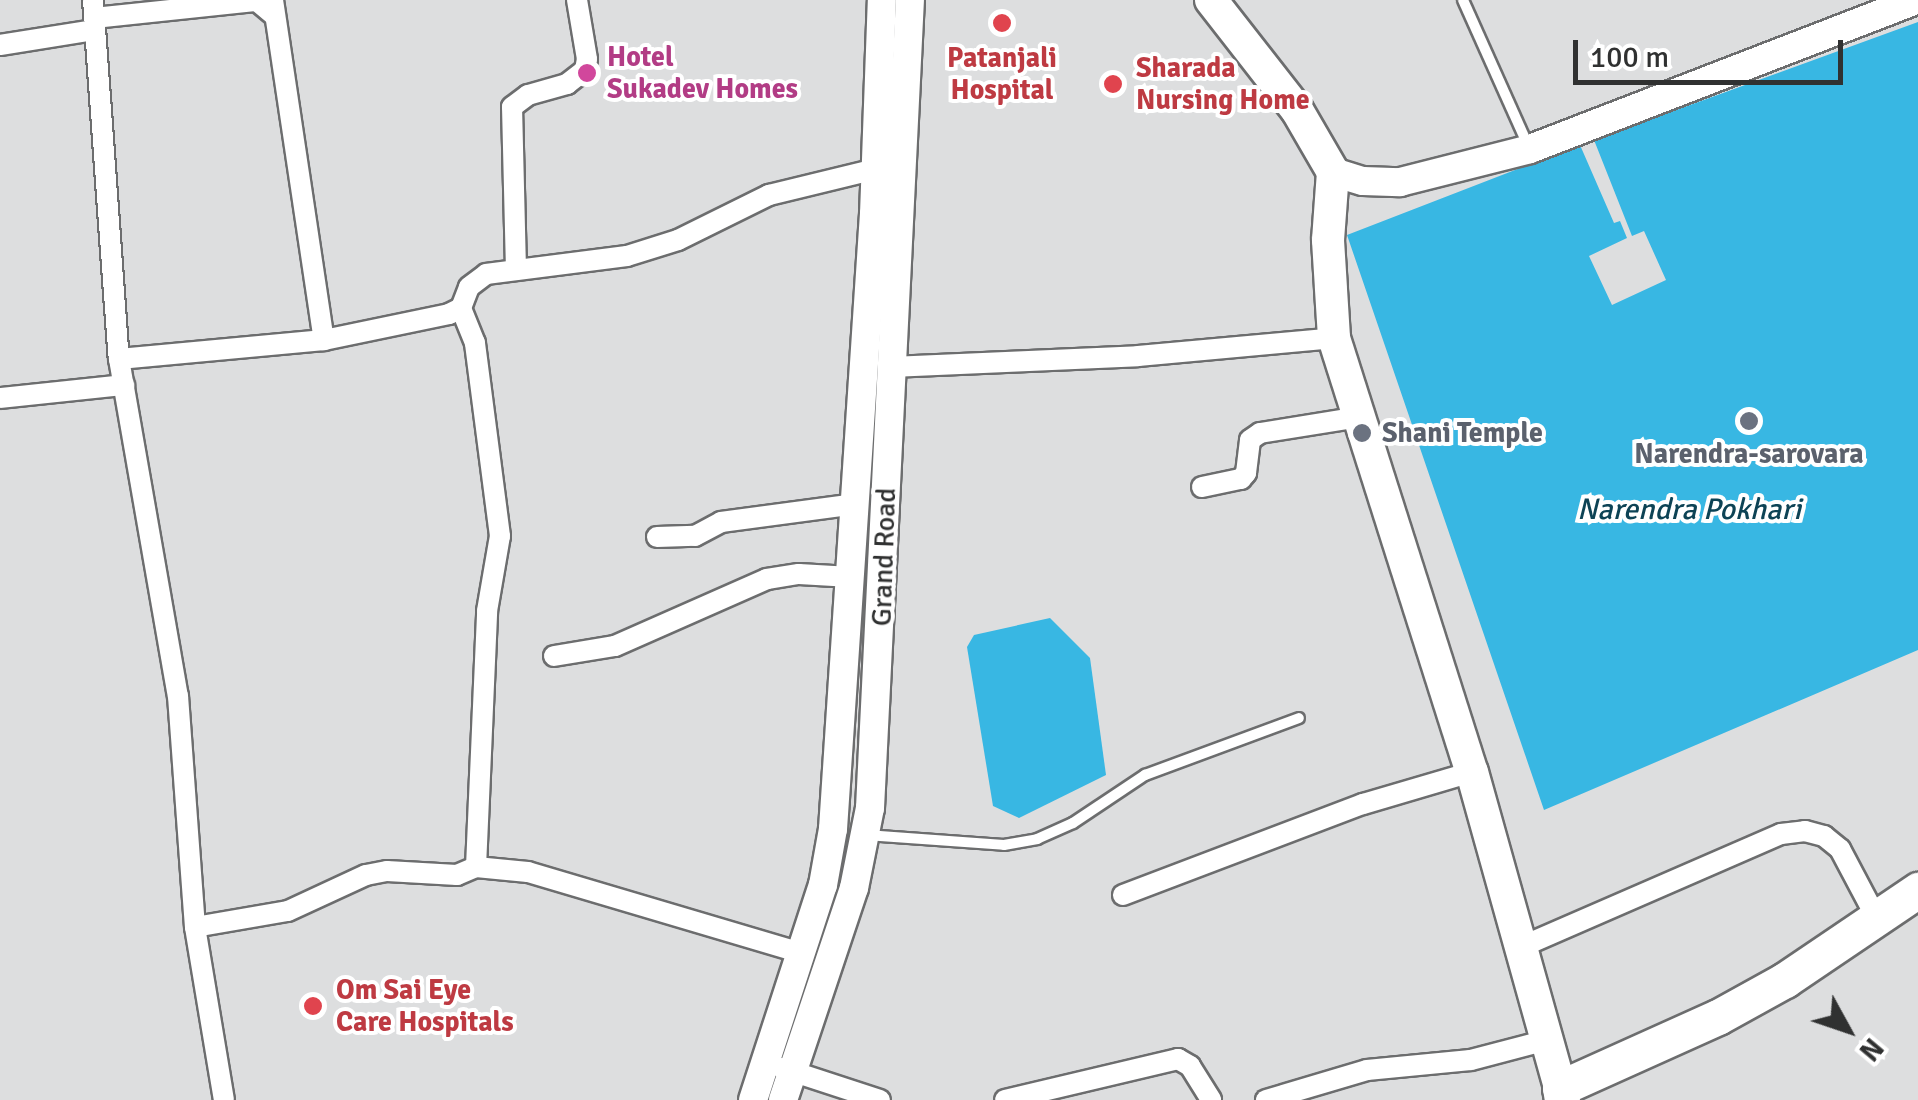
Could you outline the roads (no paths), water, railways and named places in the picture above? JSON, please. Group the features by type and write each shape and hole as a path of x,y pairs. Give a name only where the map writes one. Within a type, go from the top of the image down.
{"highway":[{"path":"1561,1094 1785,980 1918,890"}],"main road":[{"name":"Grand Road","path":"753,1100 823,885 833,829 876,169 882,0"},
{"name":"Grand Road","path":"783,1100 821,998 866,835 884,574 910,0"},
{"path":"1211,0 1297,110 1332,172 1328,240 1334,338 1472,772 1561,1094"},
{"path":"1332,172 1363,181 1400,182 1530,149 1917,0"}],"street":[{"path":"516,270 512,107 528,95 578,78 585,70 587,58 577,0"},
{"path":"0,45 94,16 257,2 274,8 324,340"},
{"path":"94,16 119,359 178,696 195,928 224,1100"},
{"path":"119,359 324,340 461,308 476,280 516,270 627,256 678,240 769,195 876,169"},
{"path":"461,308 475,343 500,536 486,612 476,866"},
{"path":"891,367 1138,356 1334,338"},
{"path":"0,398 124,384"},
{"path":"1202,486 1241,480 1246,473 1250,440 1260,434 1360,417"},
{"path":"657,537 694,536 721,522 856,504"},
{"path":"554,656 614,646 767,579 799,574 851,577"},
{"path":"1122,895 1362,804 1472,772"},
{"path":"1521,947 1781,834 1806,831 1824,836 1840,849 1877,918"},
{"path":"195,928 288,911 366,875 386,871 457,875 476,866 528,872 802,954"},
{"path":"1266,1100 1366,1070 1471,1060 1547,1040"},
{"path":"1005,1100 1028,1098 1178,1059 1190,1066 1210,1100"},
{"path":"766,1063 880,1100"}],"lane":[{"path":"1464,0 1530,149"},
{"path":"866,835 1004,845 1037,839 1073,822 1145,775 1299,718"}],"water":[{"name":"Narendra Pokhari","path":"1918,22 1918,650 1544,810 1347,235 1580,145 1614,223 1620,221 1627,238 1589,256 1612,305 1666,280 1644,231 1632,236 1594,140"},
{"path":"1050,618 1090,658 1106,775 1019,818 993,806 967,647 974,635"}],"place":[{"name":"Patanjali Hospital","path":"1002,23"},
{"name":"Hotel Sukadev Homes","path":"587,73"},
{"name":"Sharada Nursing Home","path":"1113,84"},
{"name":"Narendra-sarovara","path":"1749,421"},
{"name":"Shani Temple","path":"1362,433"},
{"name":"Om Sai Eye Care Hospitals","path":"313,1006"}]}
